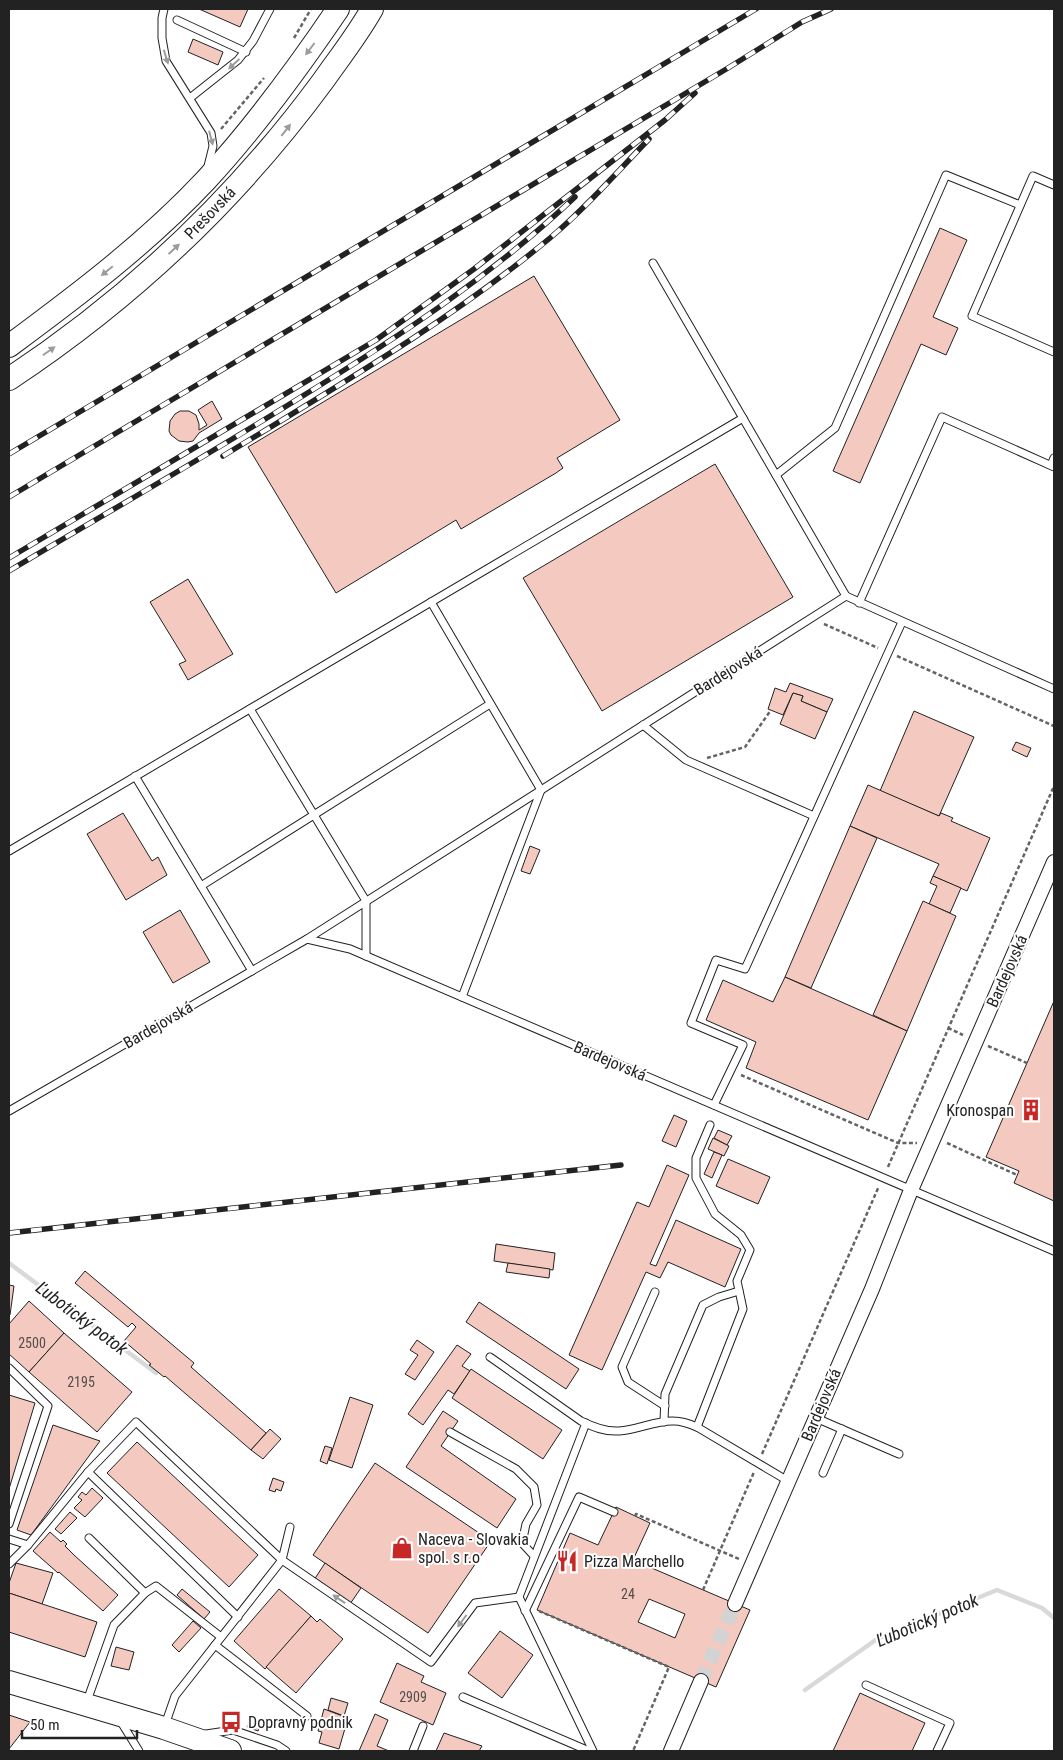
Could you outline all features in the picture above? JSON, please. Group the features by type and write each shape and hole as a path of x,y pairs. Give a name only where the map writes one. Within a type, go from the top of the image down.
{"main road":[{"name":"Prešovská","path":"9,346 116,263 205,181 270,103 338,9"},
{"name":"Prešovská","path":"9,379 76,332 131,288 209,216 281,136 341,56 372,9"},
{"path":"9,1682 116,1713 230,1751"}],"street":[{"name":"Bardejovská","path":"735,1604 872,1289 911,1190 1054,862"},
{"path":"671,1751 701,1681"}],"lane":[{"path":"164,9 162,38 166,60 211,133 213,140 205,181"},
{"path":"190,98 230,68 246,52 254,41 270,9"},
{"path":"177,20 246,52"},
{"path":"776,475 835,428 946,175 1020,205"},
{"path":"1054,185 1033,176 972,316 1054,352"},
{"path":"653,263 846,596 1054,689"},
{"path":"859,603 942,417 1053,463"},
{"path":"9,851 743,418"},
{"name":"Bardejovská","path":"9,1111 307,939 846,596"},
{"path":"431,602 541,790 462,997"},
{"path":"714,1105 743,1045 691,1023 716,960 745,970 902,622"},
{"path":"201,886 490,704"},
{"path":"250,709 366,901 366,956"},
{"path":"643,725 686,760 814,816"},
{"path":"135,776 252,971"},
{"name":"Bardejovská","path":"307,939 350,949 1054,1251"},
{"path":"697,1427 743,1309 737,1281 750,1250 741,1235 715,1214 696,1178 696,1158 710,1125"},
{"path":"664,1422 665,1394 703,1305 719,1296 739,1291"},
{"path":"655,1292 622,1367 628,1382 665,1406"},
{"path":"490,1357 586,1423 606,1431 619,1431 674,1420 697,1427 788,1482"},
{"path":"9,1368 48,1406 9,1524"},
{"path":"816,1418 899,1454"},
{"path":"9,1564 28,1545 88,1472 136,1422 282,1560 431,1662 475,1603 519,1597"},
{"path":"519,1597 586,1423"},
{"path":"823,1473 842,1429"},
{"path":"450,1432 516,1469 534,1487 537,1505 526,1524 522,1543 534,1556"},
{"path":"88,1472 238,1617"},
{"path":"527,1607 580,1497 614,1512"},
{"path":"164,1728 175,1696 282,1560 290,1527"},
{"path":"89,1538 146,1593"},
{"path":"9,1539 28,1545"},
{"path":"86,1704 114,1625 146,1593 156,1586 221,1638"},
{"path":"519,1597 527,1607 593,1751"},
{"path":"216,1645 307,1716"},
{"path":"866,1685 950,1723 937,1751"},
{"path":"463,1696 589,1751"},
{"path":"116,1713 138,1751"},
{"path":"413,1751 423,1726"},
{"path":"190,1737 233,1730 277,1745 286,1751"}],"path":[{"path":"292,40 311,9"},
{"path":"219,131 270,71"},
{"path":"811,618 1054,726"},
{"path":"692,762 745,747 771,710"},
{"path":"731,1070 898,1143 948,1143 1017,1175"},
{"path":"635,1516 636,1514 752,1564"},
{"path":"527,1607 669,1667 633,1751"}],"building":[{"path":"199,9 248,9 240,27"},
{"path":"193,39 223,52 218,65 188,52"},
{"path":"940,228 967,240 933,317 958,328 946,355 921,344 860,483 833,471"},
{"path":"534,276 620,420 557,458 563,468 556,473 461,529 456,520 336,593 248,447"},
{"path":"212,401 222,419 199,433 193,441 179,441 171,435 169,431 170,421 180,411 189,411 196,415 199,430 207,425 198,410"},
{"path":"715,464 793,597 602,711 523,578"},
{"path":"188,579 233,654 188,680 179,664 186,661 150,602"},
{"path":"790,683 833,699 827,712 801,701 803,696 793,693 783,715 768,709 775,688 786,692"},
{"path":"793,693 803,696 801,701 827,712 815,739 780,724"},
{"path":"914,711 974,737 939,816 880,791"},
{"path":"1016,742 1031,748 1027,757 1012,750"},
{"path":"868,785 939,816 941,813 953,818 951,821 990,838 967,891 933,876 939,864 850,826"},
{"path":"123,813 152,861 158,857 167,875 126,900 87,834"},
{"path":"850,826 877,838 811,988 785,977"},
{"path":"530,846 540,850 530,874 521,871"},
{"path":"933,876 961,888 950,913 929,904 937,886 930,883"},
{"path":"923,901 956,916 907,1031 873,1015"},
{"path":"180,910 210,962 173,983 143,932"},
{"path":"785,977 907,1031 868,1120 746,1068 756,1042 706,1020 723,980 773,1002"},
{"name":"Kronospan","path":"1054,1001 1054,1201 1014,1183 1019,1171 986,1157"},
{"path":"674,1115 687,1121 676,1147 662,1141"},
{"path":"718,1130 732,1136 727,1145 714,1138"},
{"path":"713,1138 729,1146 724,1156 708,1149"},
{"path":"714,1152 722,1155 712,1178 704,1174"},
{"path":"728,1159 770,1177 758,1204 716,1186"},
{"path":"667,1165 689,1175 650,1264 656,1266 676,1220 741,1249 725,1287 668,1262 660,1278 646,1272 602,1370 569,1355 637,1202 649,1207"},
{"path":"496,1244 555,1253 553,1270 494,1261"},
{"path":"508,1263 550,1269 549,1278 506,1272"},
{"path":"85,1271 194,1363 191,1367 266,1433 251,1450 165,1376 149,1365 151,1364 124,1341 136,1327 132,1323 128,1327 75,1283"},
{"path":"9,1285 14,1286 10,1315 9,1315"},
{"path":"29,1301 64,1333 29,1372 9,1354 9,1324"},
{"path":"479,1302 579,1369 566,1389 466,1322"},
{"path":"64,1333 132,1392 97,1432 29,1372"},
{"path":"417,1340 434,1352 415,1380 405,1374 418,1355 410,1350"},
{"path":"457,1345 471,1354 462,1366 470,1371 454,1394 448,1390 423,1425 408,1414"},
{"path":"471,1369 562,1430 543,1459 452,1398"},
{"path":"9,1395 35,1403 9,1489"},
{"path":"350,1397 373,1405 352,1468 329,1460"},
{"path":"443,1411 458,1421 441,1446 516,1499 497,1528 406,1467"},
{"path":"53,1425 100,1441 31,1535 17,1530"},
{"path":"270,1429 281,1439 263,1459 251,1450"},
{"path":"137,1442 258,1555 229,1587 107,1473"},
{"path":"325,1446 332,1448 327,1464 320,1461"},
{"name":"Naceva - Slovakia spol. s r.o","path":"375,1463 491,1541 428,1633 313,1555"},
{"path":"273,1478 284,1482 281,1491 276,1489 275,1492 269,1490"},
{"path":"92,1488 103,1498 85,1517 74,1508 82,1500 78,1497 82,1492 86,1495"},
{"path":"616,1507 650,1523 633,1560 750,1610 716,1687 537,1610 570,1533 598,1545","holes":["649,1599 685,1614 675,1638 638,1622"]},
{"path":"70,1512 77,1518 61,1534 55,1529"},
{"path":"50,1532 61,1542 63,1540 67,1544 65,1546 74,1555 118,1595 103,1611 33,1551"},
{"path":"16,1563 53,1573 42,1604 9,1593 9,1583"},
{"path":"325,1563 361,1588 350,1604 314,1580"},
{"path":"182,1589 210,1612 204,1619 177,1595"},
{"path":"279,1589 311,1616 265,1669 234,1641"},
{"path":"9,1593 97,1622 85,1657 9,1632"},
{"path":"311,1616 317,1622 320,1619 343,1639 296,1693 266,1667"},
{"path":"193,1621 201,1628 179,1652 172,1645"},
{"path":"500,1631 533,1655 502,1698 468,1673"},
{"path":"116,1647 134,1652 129,1670 111,1666"},
{"path":"397,1663 424,1676 421,1682 446,1693 433,1725 380,1702"},
{"path":"860,1693 925,1723 912,1751 833,1751"},
{"path":"331,1698 348,1703 344,1716 328,1710"},
{"path":"324,1709 348,1718 339,1749 319,1743 322,1732 318,1731"},
{"path":"375,1714 388,1720 377,1746 389,1751 359,1751"},
{"path":"9,1715 30,1722 9,1749"},
{"path":"249,1722 260,1726 258,1731 247,1727"},
{"path":"444,1733 482,1746 479,1751 436,1751"}],"waterway":[{"name":"Ľubotický potok","path":"9,1263 156,1373"},
{"name":"Ľubotický potok","path":"805,1690 877,1639 997,1590 1042,1608 1054,1618"}],"tunnel":[{"path":"701,1681 735,1604"}],"railway":[{"path":"9,454 756,9"},
{"path":"9,497 802,22 831,9"},
{"path":"9,558 376,340 474,269 665,120 695,93"},
{"path":"223,456 390,353 512,269 576,215 649,139"},
{"path":"9,571 229,441 409,328 510,253 575,197"},
{"path":"9,1233 621,1165"}],"place":[{"name":"Kronospan","path":"1031,1110"},
{"name":"Naceva - Slovakia spol. s r.o","path":"402,1548"},
{"name":"Pizza Marchello","path":"567,1561"},
{"name":"Dopravný podnik","path":"231,1722"}]}
